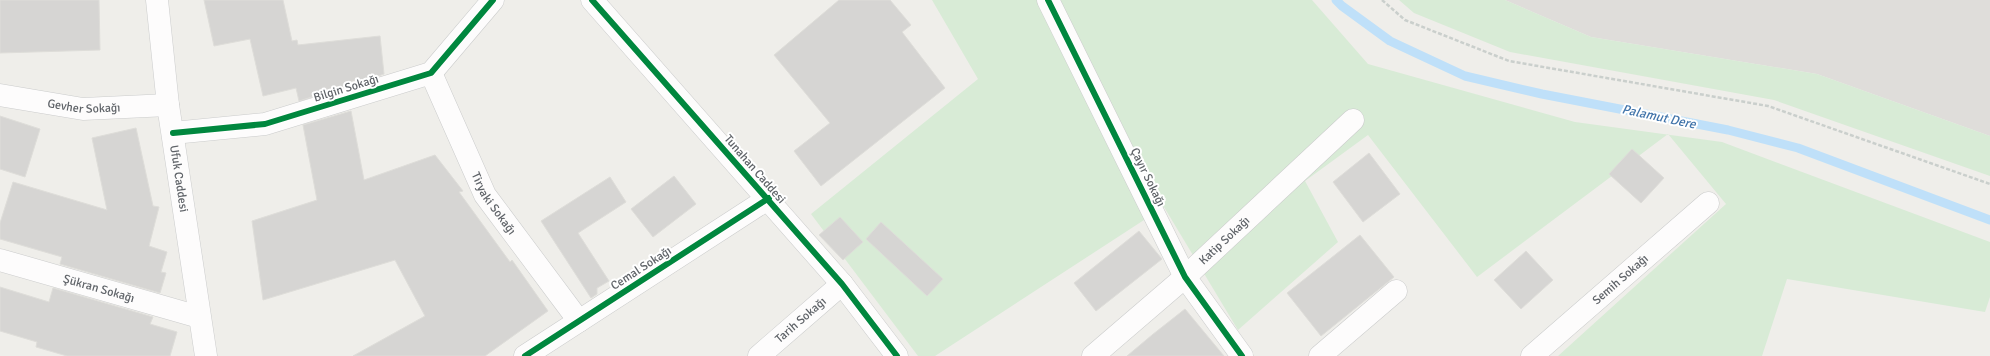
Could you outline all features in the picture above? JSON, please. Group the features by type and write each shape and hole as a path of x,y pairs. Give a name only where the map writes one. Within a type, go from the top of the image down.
{"street":[{"name":"Ufuk Caddesi","path":"157,0 168,105 206,356"},
{"path":"431,73 493,0"},
{"name":"Tunahan Caddesi","path":"592,0 769,198 780,214 842,284 897,356"},
{"name":"Çayır Sokağı","path":"1048,0 1185,277 1242,356"},
{"name":"Bilgin Sokağı","path":"173,133 265,124 431,73"},
{"name":"Tiryaki Sokağı","path":"431,73 485,194 579,321"},
{"name":"Gevher Sokağı","path":"0,95 83,109 168,105"},
{"name":"Katip Sokağı","path":"1093,356 1185,277 1353,120"},
{"name":"Cemal Sokağı","path":"525,356 769,198"},
{"name":"Semih Sokağı","path":"1532,356 1708,203"},
{"name":"Şükran Sokağı","path":"0,260 199,317"},
{"name":"Tarih Sokağı","path":"759,356 842,284"},
{"path":"1320,356 1396,291"}],"path":[{"path":"1382,0 1405,20 1509,61 1768,106 1990,184"}],"shaded area":[{"path":"1505,0 1990,0 1990,136 1817,74 1591,37"}],"green space":[{"path":"932,0 1312,0 1368,64 1575,122 1667,135 1477,277 1368,135 1305,181 1338,242 1238,330 1164,207 935,356 918,356 811,214 978,79"},
{"path":"1399,0 1505,0 1591,37 1817,74 1990,136 1990,176 1774,100 1510,52 1414,13"},
{"path":"1669,135 1722,142 1990,242 1990,297 1985,312 1787,279 1762,356 1558,356 1726,204"}],"building":[{"path":"0,0 99,0 100,50 0,53"},
{"path":"204,0 283,0 292,41 297,40 298,45 380,36 384,74 370,79 345,82 346,86 299,101 296,88 263,96 250,39 214,46"},
{"path":"839,0 890,0 911,25 902,32 945,88 821,186 794,151 830,123 774,55"},
{"path":"351,111 364,180 435,155 463,191 459,192 510,262 512,260 548,311 485,356 353,356 425,316 395,260 263,300 252,221 317,200 303,125"},
{"path":"0,116 40,129 25,177 0,169"},
{"path":"136,128 153,206 159,207 149,246 167,252 161,272 166,273 160,293 60,264 62,257 0,239 0,223 13,182 107,210 92,138"},
{"path":"1632,149 1664,178 1641,203 1609,174"},
{"path":"1369,153 1400,194 1363,222 1333,182"},
{"path":"674,176 696,204 653,237 631,209"},
{"path":"610,177 626,202 578,233 609,281 597,288 597,294 591,298 541,221"},
{"path":"840,217 863,242 843,260 819,235"},
{"path":"881,222 943,279 927,296 866,239"},
{"path":"1139,231 1162,259 1096,311 1074,283"},
{"path":"1360,235 1394,277 1321,336 1287,293"},
{"path":"1526,251 1553,280 1521,309 1494,280"},
{"path":"0,287 49,302 53,288 153,317 150,324 177,332 170,356 67,356 36,347 37,342 0,331"},
{"path":"1185,309 1224,356 1127,356 1152,335"}],"waterway":[{"name":"Palamut Dere","path":"1336,0 1390,41 1465,76 1542,94 1728,130 1798,148 1990,220"}],"cycle path":[{"path":"173,133 265,124 431,73 493,0"},
{"path":"592,0 842,284 897,356"},
{"path":"1048,0 1185,277 1242,356"},
{"path":"525,356 769,198"}]}
